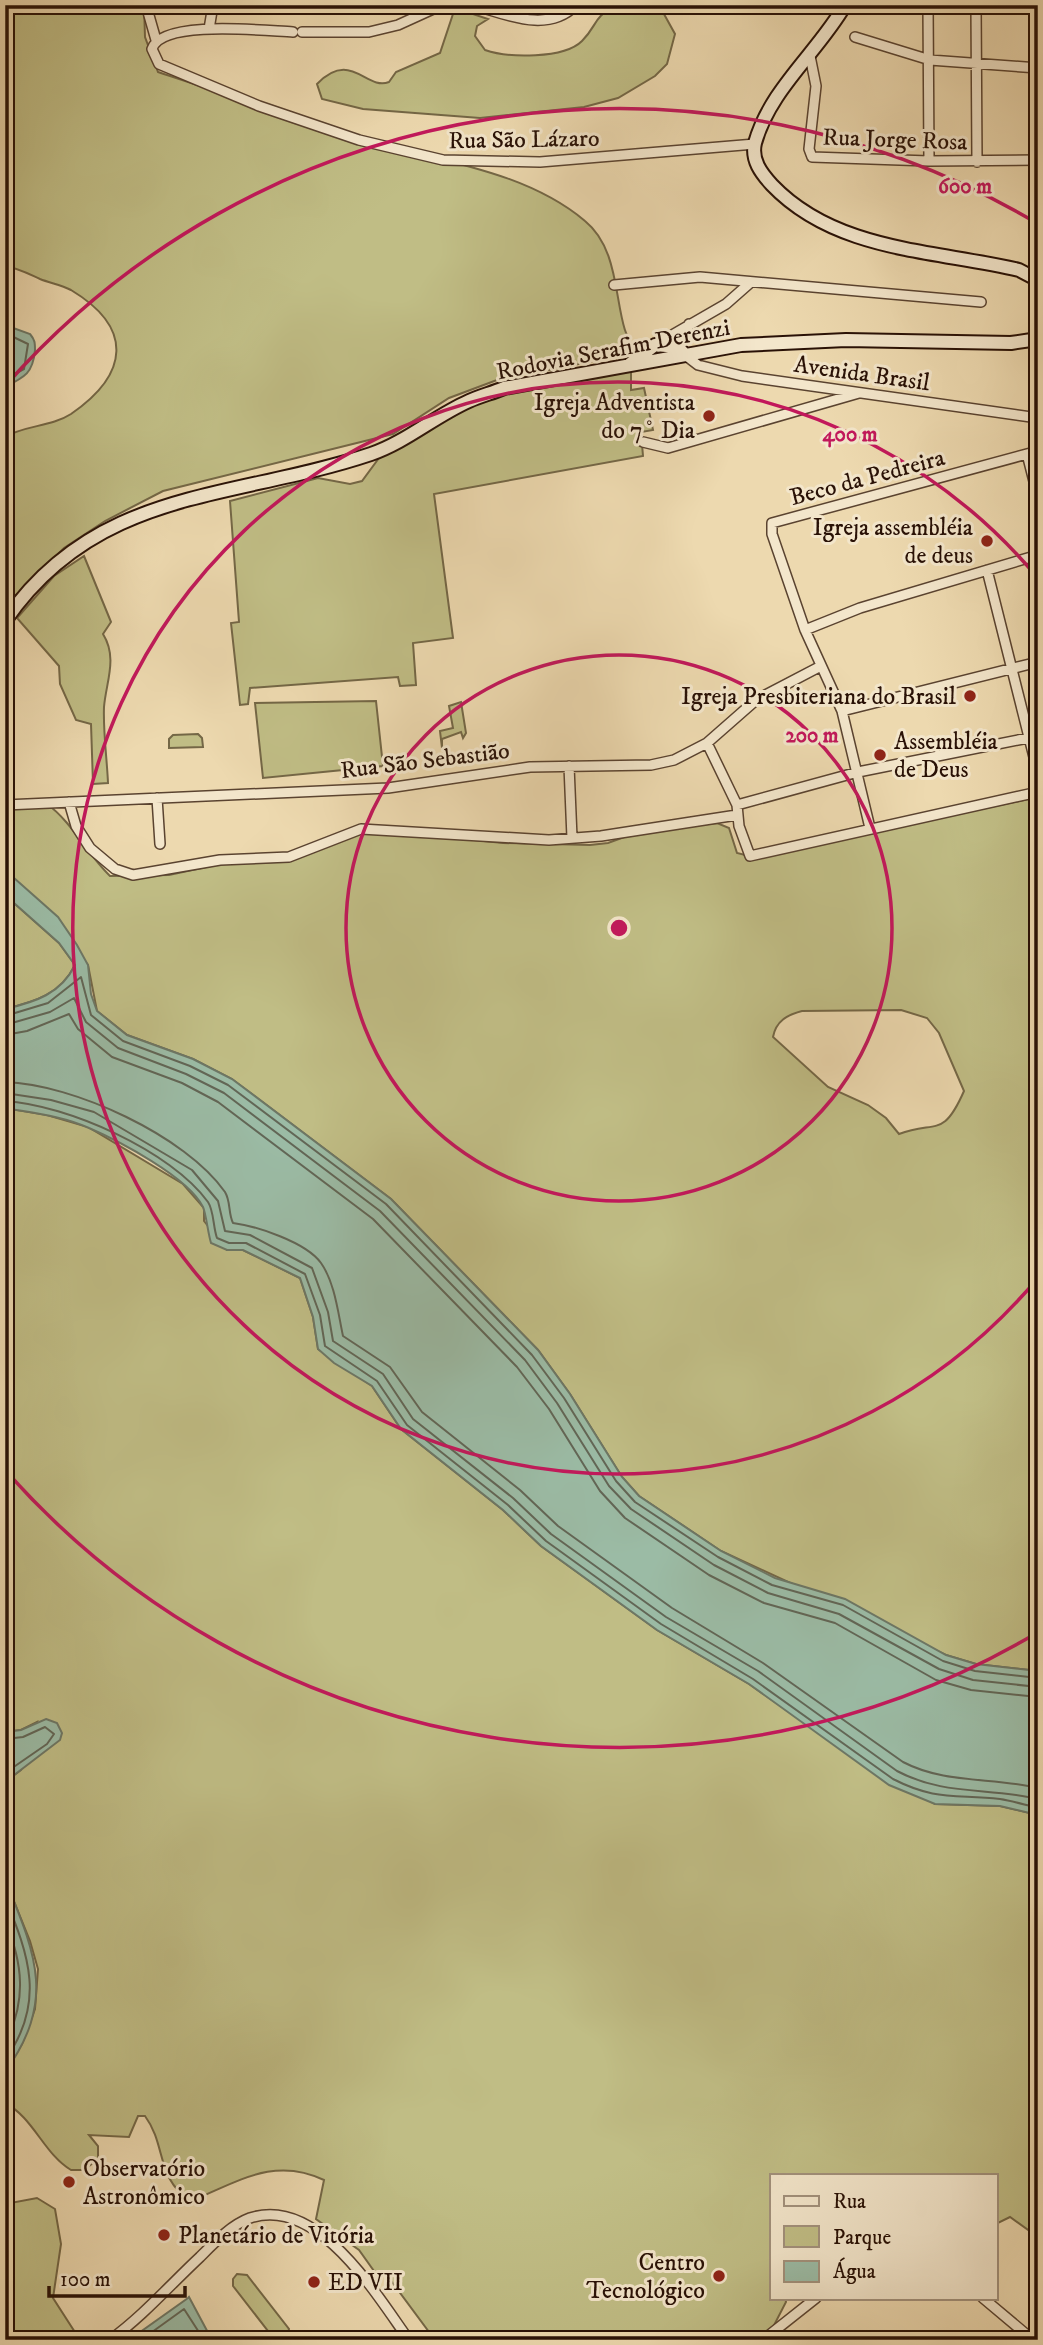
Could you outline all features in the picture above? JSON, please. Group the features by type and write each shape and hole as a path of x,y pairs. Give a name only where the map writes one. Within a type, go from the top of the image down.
{"main road":[{"path":"845,5 810,56 777,96 762,122 754,155 759,171 782,195 809,216 839,231 886,245 1019,270 1037,278"},
{"name":"Rodovia Serafim Derenzi","path":"5,621 37,583 76,547 112,524 159,508 373,453 468,401 504,388 627,366 682,351 786,341 1011,343 1038,340"},
{"path":"627,366 655,345 682,351"}],"street":[{"path":"146,5 154,44 181,31 209,29 369,32 398,25 442,5"},
{"path":"209,29 213,5"},
{"path":"473,5 524,21 561,15 576,5"},
{"path":"928,5 929,161"},
{"path":"976,5 977,162"},
{"path":"1034,5 1038,12"},
{"path":"855,37 930,60 978,66 1038,68"},
{"name":"Rua São Lázaro","path":"154,44 156,62 166,68 259,106 359,140 443,160 534,162 755,144"},
{"name":"Rua Jorge Rosa","path":"810,56 816,86 809,149 812,157 977,162 1038,160"},
{"path":"614,285 700,277 981,302"},
{"path":"655,345 726,304 751,282"},
{"path":"682,351 690,323"},
{"name":"Avenida Brasil","path":"682,351 698,365 742,376 865,391 1038,418"},
{"path":"643,442 668,449 865,391"},
{"name":"Beco da Pedreira","path":"870,828 842,711 805,630 772,534 772,523 1038,451"},
{"path":"1027,454 1038,497"},
{"path":"805,630 860,608 1038,555"},
{"path":"987,570 1034,737 1038,773"},
{"path":"842,711 1038,662"},
{"name":"Rua São Sebastião","path":"5,804 388,788 530,767 651,765 674,760 708,743 756,700 821,666"},
{"path":"69,802 76,826 90,848 115,869 133,875 220,860 289,857 361,829 538,839 572,838 737,810 858,772 1034,737"},
{"path":"708,743 737,810 746,853 751,856 1038,792"},
{"path":"569,766 572,838"},
{"path":"157,798 160,844"},
{"path":"110,2340 156,2301 231,2229 250,2218 266,2216 303,2225 338,2247 410,2340"},
{"path":"763,2340 813,2300"},
{"path":"984,2300 1033,2340"}],"green space":[{"path":"5,5 144,5 145,37 158,72 366,140 509,179 562,204 585,221 598,235 607,252 624,326 629,341 638,352 544,371 513,374 449,398 393,434 163,491 105,521 64,548 5,606 5,437 71,414 104,383 113,367 116,351 114,335 106,320 91,305 67,288 5,266"},
{"path":"616,5 659,5 675,34 667,64 655,76 618,98 584,107 480,118 363,109 322,99 317,84 339,70 349,70 381,83 389,82 396,72 440,53 455,8 488,19 477,26 475,36 485,50 535,55 574,47 603,14"},
{"path":"631,371 631,390 644,388 653,430 641,432 643,456 434,494 453,638 413,643 416,685 400,686 398,677 250,688 248,704 240,705 231,623 239,622 230,501 318,478 350,484 362,481 379,458 472,405 511,390"},
{"path":"84,556 111,622 103,634 110,652 104,707 108,783 93,784 91,724 76,720 60,684 59,666 17,618 54,576"},
{"path":"376,701 383,766 263,778 255,703"},
{"path":"461,702 466,733 463,738 461,732 442,739 442,748 440,731 453,728 449,706"},
{"path":"198,734 202,738 203,747 169,748 169,739 173,735"},
{"path":"1038,797 1038,1671 976,1664 946,1655 721,1551 639,1496 622,1477 570,1394 538,1350 391,1199 232,1079 193,1059 127,1035 97,1011 88,965 5,870 5,809 47,804 64,820 110,876 169,875 225,863 277,862 356,834 387,831 503,843 590,845 608,843 638,832 717,823 729,828 737,853 753,857","holes":["901,1010 927,1018 939,1033 964,1091 957,1106 944,1122 899,1134 886,1118 868,1105 828,1087 773,1037 783,1020 802,1011"]},
{"path":"5,895 59,943 75,965 55,990 27,1003 5,1009"},
{"path":"5,1108 47,1115 88,1127 183,1184 204,1208 204,1221 227,1250 243,1250 300,1278 313,1317 318,1349 372,1386 401,1429 503,1510 541,1546 657,1630 749,1684 855,1758 935,1804 1000,1806 1038,1815 1038,2237 1010,2217 998,2223 998,2174 770,2174 770,2300 786,2302 769,2335 762,2340 435,2340 389,2278 374,2271 359,2250 316,2219 324,2180 289,2170 272,2171 256,2174 191,2201 180,2192 166,2172 152,2127 145,2116 138,2116 129,2137 89,2135 98,2146 98,2159 84,2170 71,2170 53,2155 23,2117 5,2103 5,2072 22,2044 35,2009 38,1969 30,1941 5,1879 5,1782 21,1770 37,1722 21,1730 5,1732"},
{"path":"37,2198 55,2209 61,2244 53,2298 80,2340 5,2340 5,2204"},
{"path":"237,2274 247,2275 289,2329 286,2340 275,2340 233,2286 233,2279"}],"water":[{"path":"5,325 30,334 35,350 27,373 5,387"},
{"path":"5,870 58,917 77,945 88,965 91,994 97,1011 127,1035 193,1059 232,1079 391,1199 538,1350 570,1394 622,1477 639,1496 721,1551 775,1578 845,1599 946,1655 976,1664 1038,1671 1038,1815 1000,1806 935,1804 889,1785 749,1684 657,1630 541,1546 503,1510 401,1429 372,1386 334,1363 318,1349 313,1317 300,1278 243,1250 227,1250 211,1243 203,1207 183,1184 134,1151 89,1128 58,1118 5,1108 5,1009 27,1003 55,990 75,965 59,943 5,895"},
{"path":"46,1719 57,1723 62,1733 60,1740 5,1782 5,1732 21,1730"},
{"path":"5,1879 32,1954 36,1999 31,2022 21,2046 5,2072"},
{"path":"188,2298 212,2340 129,2340"}],"place":[{"name":"Igreja Adventista do 7˚ Dia","path":"709,416"},
{"name":"Igreja assembléia de deus","path":"987,541"},
{"name":"Igreja Presbiteriana do Brasil","path":"970,696"},
{"name":"Assembléia de Deus","path":"880,755"},
{"name":"Observatório Astronômico","path":"69,2182"},
{"name":"Planetário de Vitória","path":"164,2235"},
{"name":"Centro Tecnológico","path":"719,2276"},
{"name":"ED VII","path":"314,2282"}]}
